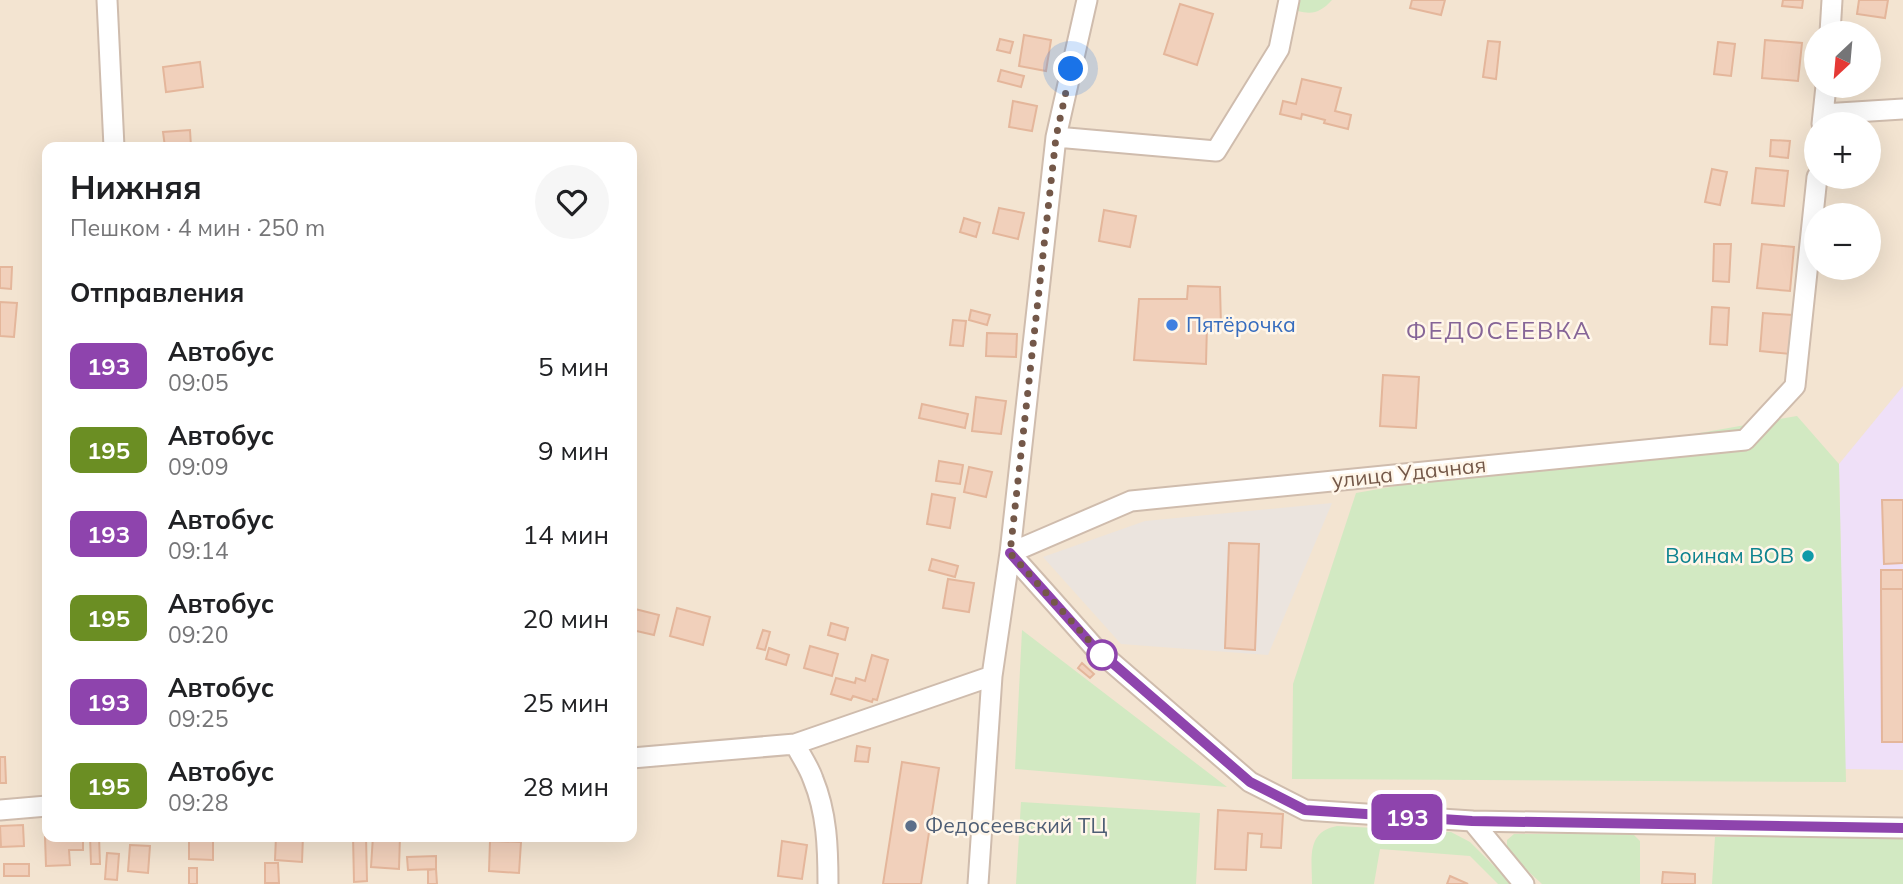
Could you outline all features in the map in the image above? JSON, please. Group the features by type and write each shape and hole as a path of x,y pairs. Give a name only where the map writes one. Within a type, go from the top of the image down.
{"street":[{"path":"107,0 114,142"},
{"path":"978,884 992,677 1010,553 1056,137 1087,0"},
{"path":"1056,137 1216,150 1279,49 1289,0"},
{"path":"1831,21 1832,0"},
{"path":"1879,112 1903,109"},
{"name":"улица Удачная","path":"1010,553 1131,500 1745,440 1795,386 1816,189"},
{"path":"1010,553 1094,647 1250,782 1305,810 1472,821 1903,828"},
{"path":"637,758 795,744 992,677"},
{"path":"795,744 813,778 824,811 828,884"},
{"path":"0,810 42,806"},
{"path":"1472,821 1524,884"}],"shaded area":[{"path":"0,0 1903,0 1903,884 0,884"},
{"path":"1903,386 1903,770 1845,769 1839,464"},
{"path":"1332,503 1268,655 1121,644 1043,557 1145,521"}],"green space":[{"path":"1299,0 1332,0 1320,10 1308,13 1298,11"},
{"path":"1797,416 1839,464 1846,782 1292,779 1293,684 1356,493"},
{"path":"1022,630 1227,787 1015,769"},
{"path":"1021,802 1200,813 1196,884 1016,884"},
{"path":"1337,826 1451,832 1470,842 1512,884 1498,884 1470,856 1380,849 1374,884 1312,884 1315,840 1327,829"},
{"path":"1514,834 1633,834 1640,841 1640,884 1542,884 1507,852 1507,840"},
{"path":"1715,837 1903,837 1903,884 1712,884"}],"building":[{"path":"1412,0 1445,0 1441,15 1410,8"},
{"path":"1783,0 1803,0 1802,8 1782,6"},
{"path":"1859,0 1888,0 1885,18 1857,14"},
{"path":"1180,4 1213,14 1197,65 1164,54"},
{"path":"1024,35 1051,40 1046,71 1019,66"},
{"path":"1000,39 1013,42 1010,53 997,50"},
{"path":"1765,40 1802,43 1798,81 1762,78"},
{"path":"1488,41 1500,42 1496,79 1483,77"},
{"path":"1718,42 1735,44 1731,76 1714,74"},
{"path":"200,62 203,87 166,92 163,67"},
{"path":"1001,70 1024,76 1021,87 998,81"},
{"path":"1302,79 1341,88 1335,111 1351,115 1348,129 1302,114 1301,119 1280,114 1283,101 1296,104"},
{"path":"1013,101 1037,106 1032,131 1009,127"},
{"path":"190,130 191,142 164,142 163,132"},
{"path":"1771,140 1790,141 1788,158 1770,156"},
{"path":"1756,168 1788,171 1784,206 1752,203"},
{"path":"1712,169 1727,172 1720,205 1705,202"},
{"path":"999,208 1024,213 1018,239 993,233"},
{"path":"1104,210 1136,216 1130,247 1099,241"},
{"path":"964,218 980,223 976,237 960,232"},
{"path":"1714,244 1731,244 1729,282 1713,281"},
{"path":"1762,244 1794,247 1790,291 1757,288"},
{"path":"0,267 12,267 11,289 0,288"},
{"name":"Пятёрочка","path":"1188,286 1220,287 1221,326 1207,324 1206,364 1134,360 1139,299 1187,299"},
{"path":"0,302 17,303 14,337 0,336"},
{"path":"1712,307 1729,308 1727,345 1710,344"},
{"path":"971,310 990,315 987,325 969,320"},
{"path":"1763,313 1793,315 1790,354 1760,351"},
{"path":"953,320 966,321 963,346 950,345"},
{"path":"987,333 1017,334 1016,357 986,356"},
{"path":"1383,375 1419,377 1416,428 1380,426"},
{"path":"976,397 1006,401 1001,434 972,431"},
{"path":"922,404 968,414 965,428 919,418"},
{"path":"939,461 963,465 960,484 936,481"},
{"path":"969,467 992,472 986,497 964,492"},
{"path":"932,494 955,498 950,528 927,524"},
{"path":"1882,500 1903,500 1903,563 1884,564"},
{"path":"1229,543 1259,544 1255,650 1225,648"},
{"path":"932,559 958,566 955,577 929,570"},
{"path":"1881,570 1903,570 1903,589 1881,589"},
{"path":"948,579 974,583 969,612 943,608"},
{"path":"1881,589 1903,589 1903,742 1882,742"},
{"path":"677,608 710,617 703,645 670,636"},
{"path":"637,610 659,615 654,635 637,631"},
{"path":"831,623 848,628 845,640 828,635"},
{"path":"763,630 770,632 765,650 757,648"},
{"path":"810,646 838,654 832,676 804,668"},
{"path":"769,648 789,655 786,665 766,659"},
{"path":"872,655 888,660 877,700 873,699 872,702 853,696 851,700 831,694 836,678 855,683 856,678 865,681"},
{"path":"1082,663 1094,674 1090,678 1078,668"},
{"path":"857,746 870,748 868,762 855,761"},
{"path":"0,757 5,757 6,783 0,783"},
{"name":"Федосеевский ТЦ","path":"902,762 939,768 921,884 883,884"},
{"path":"1218,810 1283,814 1281,848 1261,847 1262,834 1248,833 1246,870 1215,869"},
{"path":"23,825 24,846 1,847 0,826"},
{"path":"782,841 807,845 802,879 778,876"},
{"path":"45,842 83,842 83,850 69,850 70,865 46,866"},
{"path":"90,842 99,842 100,864 91,864"},
{"path":"189,842 213,842 213,860 189,859"},
{"path":"276,842 303,842 302,862 275,860"},
{"path":"353,842 366,842 367,881 354,882"},
{"path":"373,842 400,842 399,869 371,867"},
{"path":"490,842 521,842 519,873 489,871"},
{"path":"130,845 150,846 148,873 128,871"},
{"path":"107,853 119,854 117,880 105,879"},
{"path":"436,856 436,869 408,870 407,857"},
{"path":"265,863 278,863 279,883 265,883"},
{"path":"4,864 29,864 29,876 4,876"},
{"path":"189,868 197,868 197,884 189,884"},
{"path":"436,869 437,884 428,884 428,870"},
{"path":"1663,872 1695,874 1695,884 1662,884"},
{"path":"1450,876 1468,884 1447,884"}],"bus line":[{"name":"193","path":"1010,553 1094,647 1250,782 1305,810 1472,821 1903,828"}],"place":[{"name":"Пятёрочка","path":"1172,325"},
{"name":"Воинам ВОВ","path":"1808,556"},
{"name":"Федосеевский ТЦ","path":"911,826"}],"district":[{"name":"ФЕДОСЕЕВКА","path":"1499,331"}],"route":[{"path":"1071,69 1056,137 1010,553 1102,655"}]}
